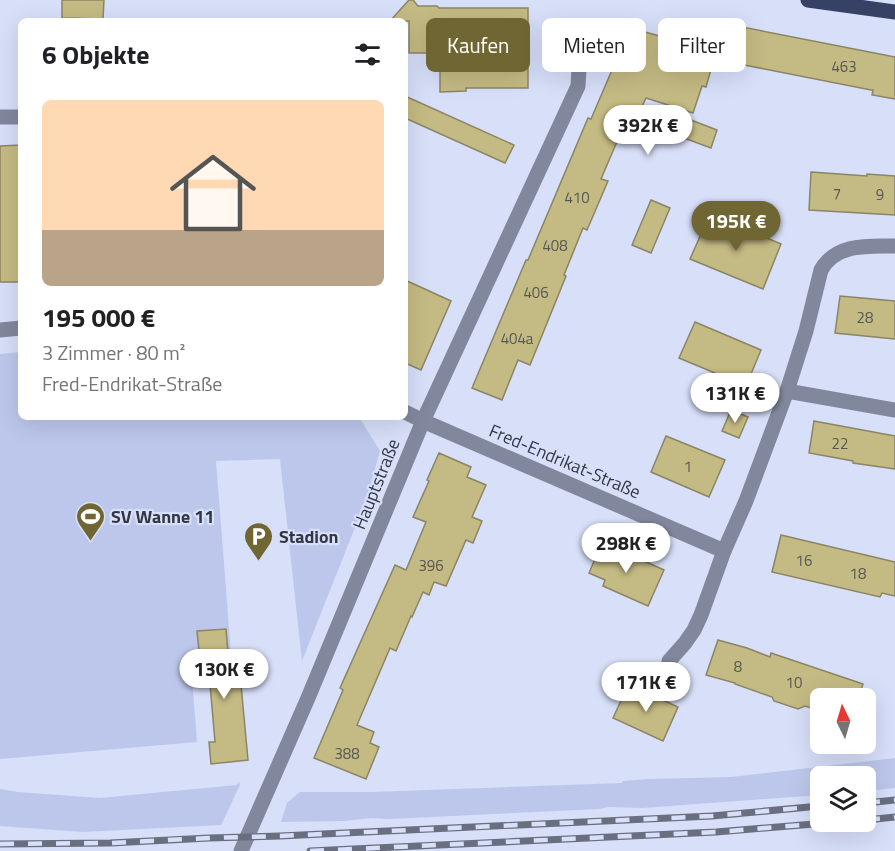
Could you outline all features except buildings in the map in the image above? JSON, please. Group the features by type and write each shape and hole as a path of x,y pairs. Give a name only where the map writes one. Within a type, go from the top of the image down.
{"main road":[{"path":"808,0 895,12"}],"street":[{"name":"Hauptstraße","path":"241,851 423,421 578,86 579,72"},
{"path":"0,117 18,117"},
{"path":"669,661 694,630 746,501 787,391 806,331 821,270 832,256 843,250 858,247 895,246"},
{"path":"0,330 18,328"},
{"path":"787,391 895,410"},
{"name":"Fred-Endrikat-Straße","path":"408,414 724,551"}],"shaded area":[{"name":"SV Wanne 11","path":"18,352 18,420 361,420 380,451 367,497 302,661 280,459 216,461 232,666 191,665 197,742 0,759 0,354"},
{"path":"895,758 895,788 876,790 876,766 826,766"},
{"path":"810,768 810,796 643,808 608,807 389,819 281,822 287,803 300,792 373,792 731,777"},
{"path":"239,782 240,785 221,825 83,832 0,826 0,789 100,798 237,785"}],"railway":[{"path":"876,802 895,800"},
{"path":"0,844 110,843 280,836 712,816 810,807"},
{"path":"876,819 895,817"},
{"path":"310,851 716,832 810,824"}],"place":[{"name":"SV Wanne 11","path":"90,542"},
{"name":"Stadion","path":"258,562"}]}
